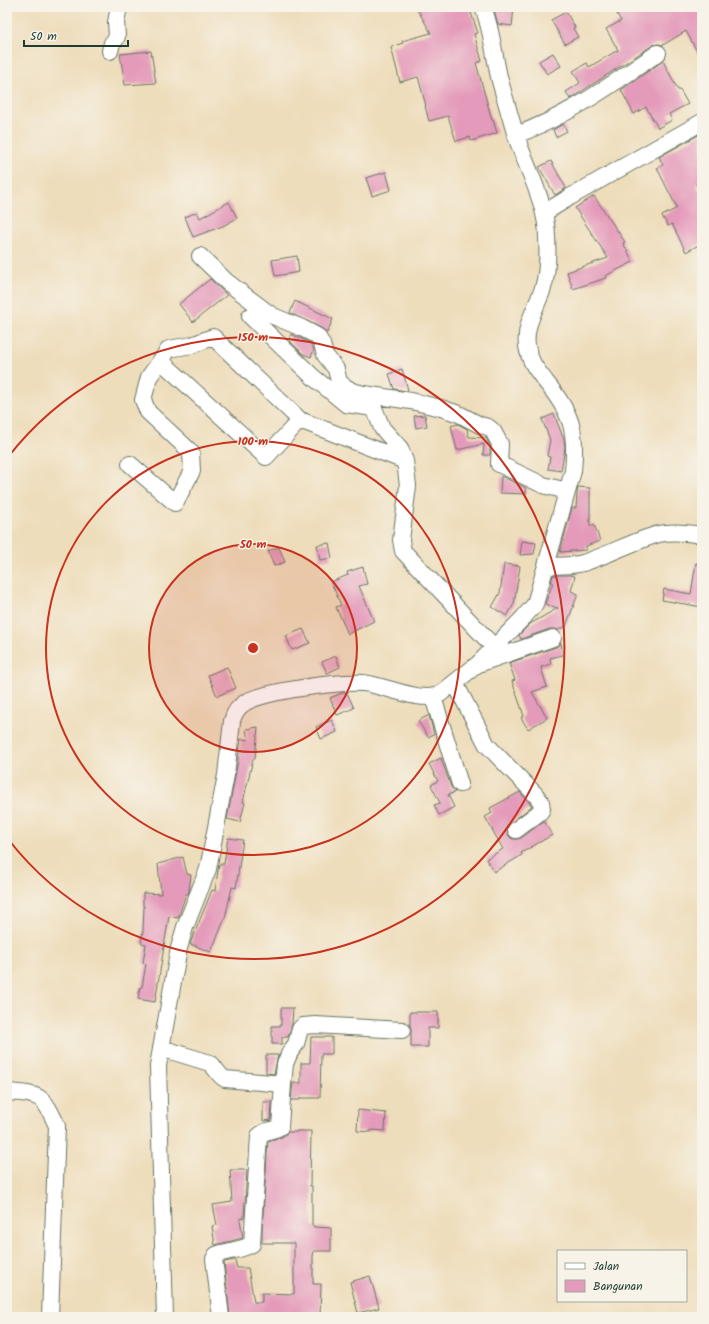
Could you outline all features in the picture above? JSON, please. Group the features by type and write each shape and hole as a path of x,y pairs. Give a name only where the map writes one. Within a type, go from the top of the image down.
{"street":[{"path":"110,51 112,43 117,36 116,22 119,7"},
{"path":"165,1317 158,1066 179,948 185,927 208,869 226,775 232,721 236,711 246,702 260,697 329,684 353,682 375,684 423,697 432,697 440,694 478,664 535,604 573,471 575,450 571,422 561,402 532,364 527,345 527,329 543,287 547,260 547,235 544,213 516,135 500,80 492,38 483,7"},
{"path":"516,135 539,127 587,101 658,53"},
{"path":"544,213 702,122"},
{"path":"200,256 227,282 263,310 317,336 322,344 325,355 336,369 339,382 344,386 352,391 364,394 411,401 440,408 459,414 480,425 488,427 493,431 500,444 499,464 543,485 567,491"},
{"path":"250,316 313,377 346,404 374,408 382,428 400,448 405,461 408,486 400,540 403,551 494,647"},
{"path":"130,464 175,503 192,471 191,452 148,412 143,400 149,377 169,349 192,345 212,337 300,420 405,461"},
{"path":"161,361 266,457 300,420"},
{"path":"546,566 582,563 634,542 660,534 688,533 702,535"},
{"path":"478,664 553,638"},
{"path":"455,683 487,745 541,802 542,809 540,812 516,830"},
{"path":"432,697 460,784"},
{"path":"221,1317 214,1259 216,1255 221,1252 248,1247 252,1244 259,1136 264,1132 280,1127 282,1123 285,1064 290,1052 296,1044 300,1029 303,1026 315,1025 402,1030"},
{"path":"162,1048 210,1063 225,1079 283,1084"},
{"path":"7,1092 30,1093 41,1099 49,1109 57,1126 50,1317"}],"building":[{"path":"416,7 469,7 478,33 474,34 482,61 476,63 497,133 471,141 470,137 456,141 448,116 429,121 418,77 400,82 391,47 403,43 402,41 431,33"},
{"path":"493,7 514,7 512,26 498,24"},
{"path":"613,7 702,7 702,61 686,31 663,45 653,45 570,99 566,92 580,83 573,71 587,63 589,67 618,50 606,29 621,21"},
{"path":"566,12 575,27 573,28 578,37 565,44 551,20"},
{"path":"151,51 156,83 125,85 120,54"},
{"path":"553,53 561,66 547,74 539,61"},
{"path":"663,61 678,90 680,90 688,104 669,114 672,120 658,128 646,107 634,114 621,90"},
{"path":"563,124 567,131 556,137 553,130"},
{"path":"702,133 702,181 696,184 702,196 702,243 686,252 672,224 668,226 662,216 677,208 657,168 663,165 659,157"},
{"path":"551,161 566,188 555,195 539,167"},
{"path":"386,172 391,190 372,196 366,178"},
{"path":"594,196 625,242 623,243 633,262 605,276 606,278 573,289 567,272 608,258 575,208"},
{"path":"229,202 237,218 223,226 193,237 185,217 197,212 200,218"},
{"path":"297,256 299,272 275,276 272,260"},
{"path":"210,279 227,295 193,322 179,304"},
{"path":"295,301 333,319 327,333 321,328 290,313"},
{"path":"291,334 310,343 314,350 311,357 303,354 289,340"},
{"path":"402,369 408,390 406,391 394,389 389,374"},
{"path":"554,414 564,440 565,447 561,471 548,469 550,457 547,456 550,440 542,419"},
{"path":"425,415 427,426 416,428 414,416"},
{"path":"458,424 467,429 469,437 486,438 490,446 490,455 483,455 484,444 457,450 451,426"},
{"path":"501,476 526,488 526,494 500,493"},
{"path":"578,487 590,488 590,526 594,524 600,541 586,546 586,550 560,552 572,508 576,508"},
{"path":"522,541 536,543 534,554 520,555"},
{"path":"329,543 332,558 320,560 317,545"},
{"path":"279,547 285,562 274,566 268,551"},
{"path":"696,563 702,563 702,607 662,600 664,589 691,594"},
{"path":"504,564 520,566 514,604 507,616 492,607 500,593"},
{"path":"363,567 367,584 359,586 374,621 348,634 336,607 341,605 331,582 348,575 347,572"},
{"path":"553,575 575,576 571,591 578,594 566,626 558,630 550,629 521,639 519,635 530,624 558,608 545,604 553,582 551,582"},
{"path":"303,629 310,643 292,650 286,636"},
{"path":"561,643 563,655 550,658 551,664 541,667 547,687 532,692 547,718 528,729 521,718 524,716 512,681 515,680 509,663 556,647"},
{"path":"336,656 340,667 327,673 322,662"},
{"path":"227,667 236,688 217,696 208,675"},
{"path":"342,693 347,693 354,708 337,715 330,698"},
{"path":"429,715 434,734 428,737 418,721"},
{"path":"332,720 337,732 321,739 316,727"},
{"path":"258,727 255,759 253,759 240,822 227,819 241,739 248,740 246,729"},
{"path":"441,758 451,787 455,792 448,795 454,807 439,815 434,805 440,803 431,785 438,781 429,764"},
{"path":"520,792 532,806 507,826 509,836 512,839 521,838 544,821 552,835 521,853 522,855 494,872 486,859 503,849 485,817 492,813 490,808"},
{"path":"228,838 243,840 236,888 232,887 225,918 211,952 190,944 212,890 215,891 219,864 224,864"},
{"path":"183,857 187,874 191,875 189,891 188,894 186,894 178,918 169,916 155,1002 138,999 140,987 142,987 146,964 143,963 146,944 141,943 144,906 143,893 161,894 158,864"},
{"path":"281,1008 293,1008 292,1024 288,1037 282,1037 282,1044 272,1044 272,1026 281,1026"},
{"path":"410,1012 438,1012 438,1028 428,1028 428,1047 411,1047"},
{"path":"311,1037 332,1037 332,1054 321,1054 320,1098 300,1098 300,1100 291,1100 293,1083 301,1083 301,1063 310,1063"},
{"path":"266,1055 278,1055 274,1074 266,1073"},
{"path":"263,1102 272,1102 271,1120 263,1121"},
{"path":"358,1110 386,1113 385,1131 357,1131"},
{"path":"311,1131 310,1186 312,1186 312,1226 331,1228 331,1251 314,1251 313,1256 313,1284 321,1284 320,1317 230,1317 224,1262 235,1260 237,1268 248,1268 254,1302 262,1302 262,1293 294,1294 294,1243 262,1243 262,1229 268,1141 282,1137 288,1132"},
{"path":"230,1170 247,1170 244,1218 240,1219 243,1238 215,1245 212,1226 217,1225 213,1205 232,1202"},
{"path":"370,1276 379,1308 358,1313 350,1282"}]}
